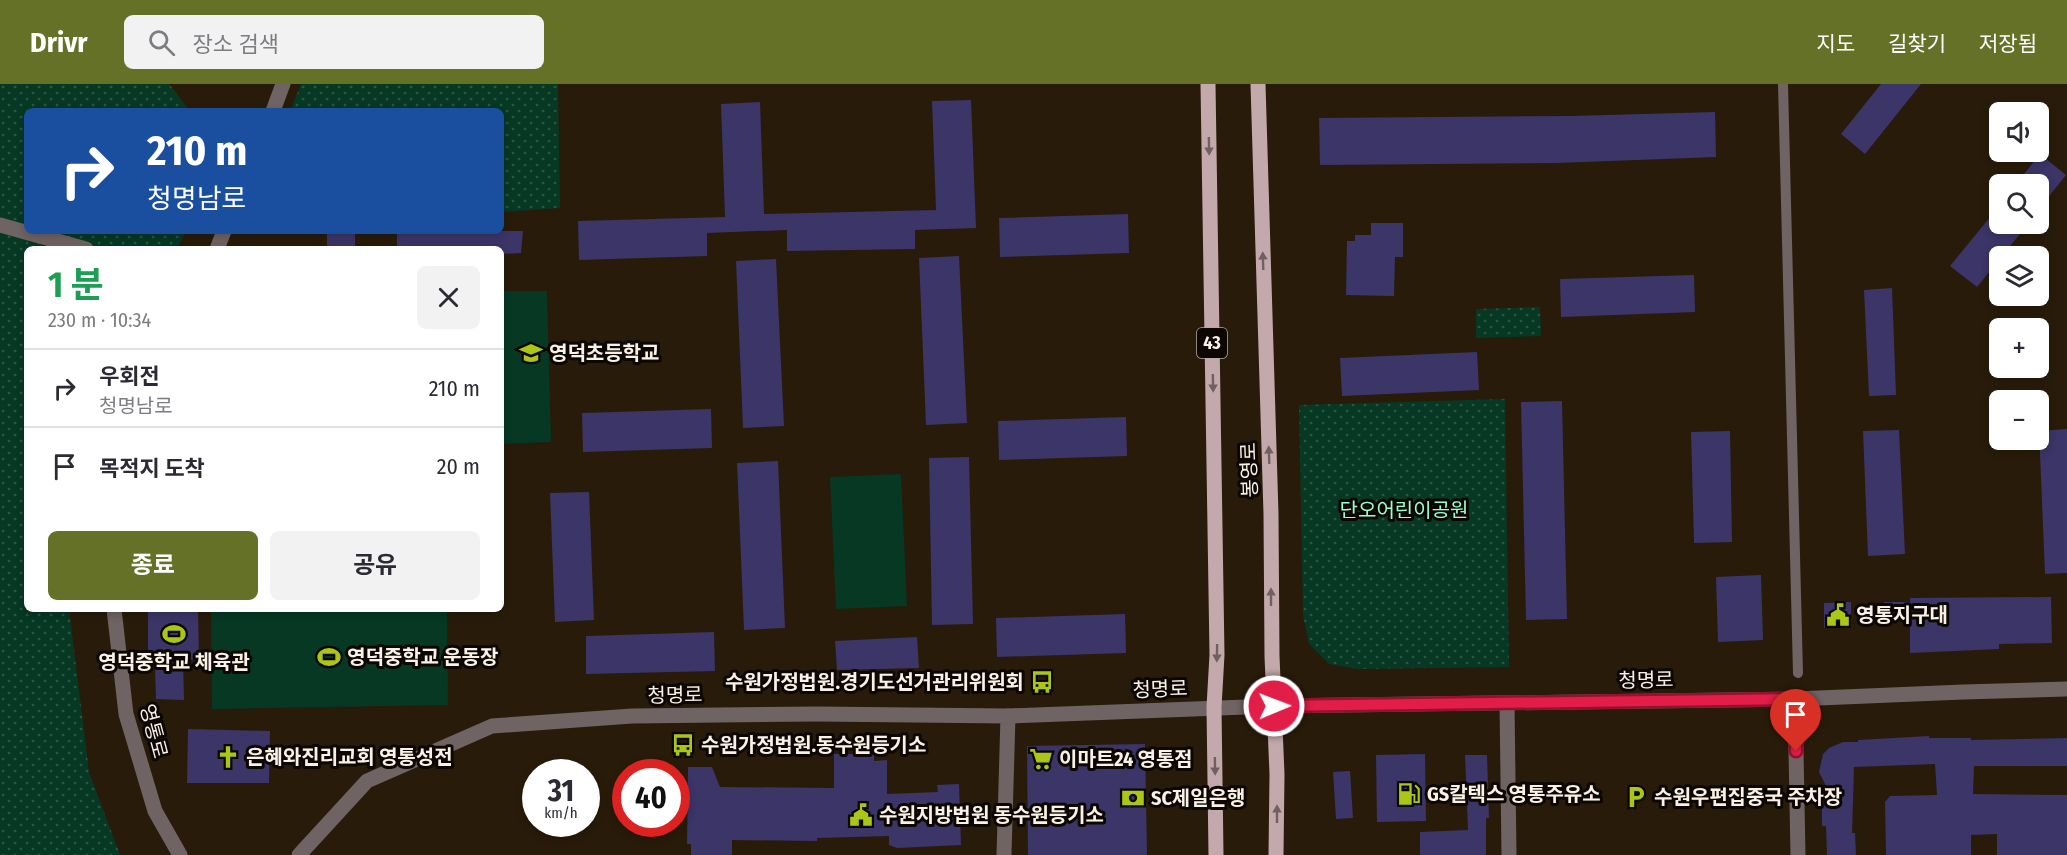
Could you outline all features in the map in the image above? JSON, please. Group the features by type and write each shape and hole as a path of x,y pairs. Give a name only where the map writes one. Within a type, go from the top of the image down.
{"main road":[{"name":"봉영로","path":"1208,84 1217,656 1214,707 1216,855"},
{"name":"봉영로","path":"1257,84 1271,502 1277,774 1276,855"}],"street":[{"path":"274,108 283,84"},
{"path":"1783,84 1798,673"},
{"path":"0,225 24,232"},
{"path":"32,234 75,246"},
{"name":"영통로","path":"114,612 126,714 155,811 180,855"},
{"name":"청명로","path":"299,855 367,781 492,726 632,716 818,714 1008,716 1214,707 1795,699 1952,692 2067,690"},
{"path":"1795,699 1798,855"},
{"path":"1507,704 1509,855"},
{"path":"1004,855 1008,716"}],"green space":[{"path":"0,84 169,84 188,108 24,108 24,234 184,234 178,246 24,246 24,612 69,612 89,772 120,855 0,855"},
{"path":"301,84 558,84 560,208 504,212 504,108 291,108"},
{"path":"504,291 547,291 551,442 504,444"},
{"path":"1540,307 1541,336 1476,338 1476,309"},
{"name":"단오어린이공원","path":"1505,399 1509,667 1358,669 1329,664 1309,644 1303,615 1299,405"},
{"path":"901,474 907,606 836,609 830,477"},
{"name":"영덕중학교 운동장","path":"211,612 447,612 448,705 212,709"}],"building":[{"path":"1881,84 1921,84 1865,154 1841,134"},
{"path":"971,100 976,228 915,230 915,249 787,251 787,230 707,233 707,256 579,260 578,221 725,217 721,104 760,102 764,214 936,210 932,101"},
{"path":"1715,112 1716,157 1557,163 1320,165 1319,118 1570,116"},
{"path":"2049,161 2066,175 2049,196 2049,174 2024,174 2034,162"},
{"path":"1128,214 1129,253 1000,257 999,218"},
{"path":"1989,218 1989,234 2020,234 2010,246 1989,246 1989,272 1977,287 1950,266"},
{"path":"1371,223 1403,223 1403,257 1395,257 1394,296 1346,295 1347,241 1355,241 1355,235 1371,235"},
{"path":"504,231 523,231 521,253 504,254 504,246 397,246 397,234 504,234"},
{"path":"327,234 355,234 355,246 327,246"},
{"path":"959,256 967,423 926,425 919,258"},
{"path":"776,259 784,426 743,428 736,261"},
{"path":"1694,275 1695,312 1561,317 1560,279"},
{"path":"1892,288 1896,395 1869,396 1864,290"},
{"path":"1477,352 1479,390 1342,396 1340,358"},
{"path":"1562,401 1567,619 1526,620 1521,402"},
{"path":"711,409 712,448 583,452 582,413"},
{"path":"1126,417 1127,456 999,460 998,421"},
{"path":"2067,429 2067,573 2045,574 2040,450 2049,450 2049,430"},
{"path":"1899,430 1905,554 1868,556 1863,431"},
{"path":"1730,431 1732,542 1694,543 1691,432"},
{"path":"969,457 973,624 932,625 929,458"},
{"path":"778,461 785,628 744,630 737,463"},
{"path":"589,492 594,620 555,622 550,493"},
{"path":"1761,575 1763,640 1718,642 1716,577"},
{"path":"2051,597 2052,643 1999,644 1999,649 1910,653 1910,621 1884,621 1884,602 1910,602 1910,598"},
{"name":"영통지구대","path":"1851,602 1851,628 1824,628 1824,603"},
{"name":"영덕중학교 체육관","path":"148,612 198,612 199,660 183,659 184,700 156,699 155,669 148,667"},
{"path":"1125,614 1126,653 997,657 996,618"},
{"path":"714,632 715,671 586,674 586,636"},
{"path":"917,637 919,668 837,670 835,641"},
{"name":"은혜와진리교회 영통성전","path":"188,729 270,731 269,783 187,783"},
{"path":"1929,736 1929,738 1971,738 1971,740 2067,738 2067,766 1974,766 1973,794 2067,795 2067,855 1997,855 1997,834 1971,835 1971,855 1886,855 1885,802 1890,796 1937,795 1935,764 1854,767 1852,833 1855,833 1856,855 1827,855 1826,826 1822,826 1822,795 1831,796 1819,772 1823,754 1829,748 1843,742"},
{"path":"1145,744 1147,855 1028,855 1027,746"},
{"path":"834,754 874,754 874,761 887,760 887,794 938,792 937,785 959,784 961,845 897,848 889,845 889,836 817,838 817,841 732,840 732,855 691,855 691,844 687,844 687,837 690,837 690,767 712,767 720,787 834,788"},
{"path":"1425,754 1426,821 1377,822 1376,755"},
{"path":"1465,755 1487,755 1489,818 1486,818 1486,855 1420,855 1420,832 1468,830"},
{"path":"1350,771 1353,818 1336,819 1333,772"}],"place":[{"name":"영덕초등학교","path":"531,353"},
{"name":"영통지구대","path":"1838,615"},
{"name":"영덕중학교 체육관","path":"174,634"},
{"name":"영덕중학교 운동장","path":"329,657"},
{"name":"수원가정법원.경기도선거관리위원회","path":"1042,682"},
{"name":"수원가정법원.동수원등기소","path":"683,745"},
{"name":"은혜와진리교회 영통성전","path":"228,757"},
{"name":"이마트24 영통점","path":"1041,759"},
{"name":"GS칼텍스 영통주유소","path":"1409,794"},
{"name":"수원우편집중국 주차장","path":"1636,797"},
{"name":"SC제일은행","path":"1133,798"},
{"name":"수원지방법원 동수원등기소","path":"861,815"}],"route":[{"path":"1274,706 1795,699 1796,751"}]}
